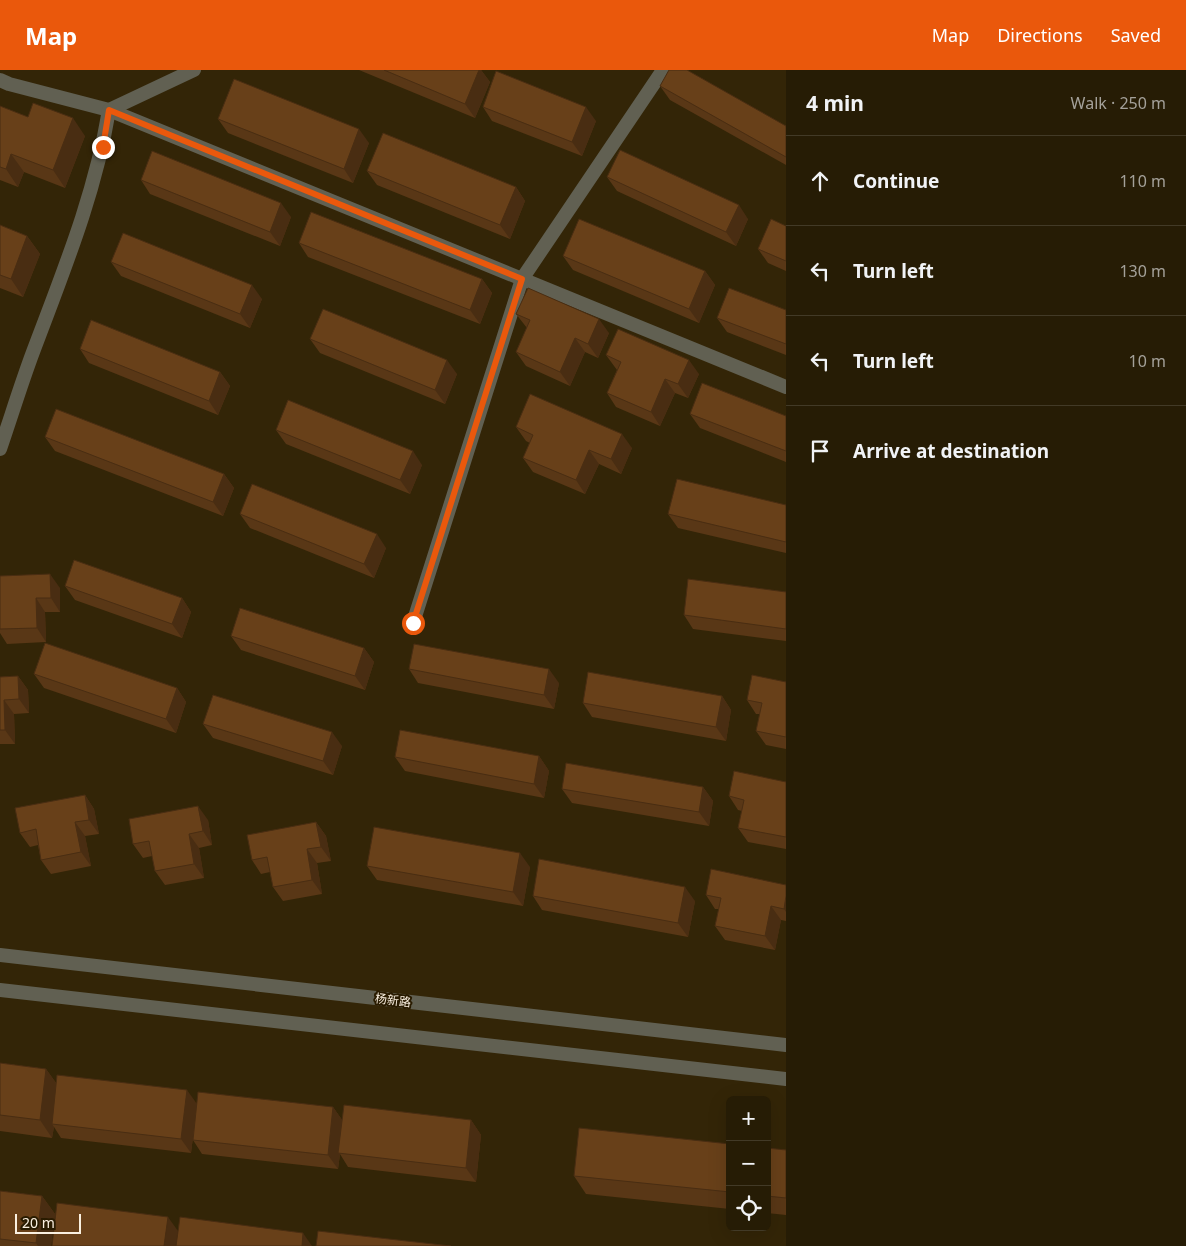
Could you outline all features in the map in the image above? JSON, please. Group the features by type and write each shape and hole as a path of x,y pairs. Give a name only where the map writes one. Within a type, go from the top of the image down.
{"street":[{"path":"109,110 194,70"},
{"path":"413,623 522,279 663,70"},
{"path":"0,80 109,110 786,387"},
{"path":"0,449 32,354 75,242 103,147 109,110"},
{"name":"杨新路","path":"0,955 786,1045"},
{"path":"0,990 786,1079"}],"building":[{"path":"384,70 479,70 465,104"},
{"path":"669,70 687,70 786,126 786,157 660,86"},
{"path":"496,71 586,107 572,142 483,107"},
{"path":"234,79 359,129 344,169 218,119"},
{"path":"33,103 73,118 53,170 11,154 6,169 0,167 0,106 28,117"},
{"path":"383,133 516,187 500,225 367,171"},
{"path":"620,150 739,205 726,232 607,177"},
{"path":"152,151 281,203 270,232 141,180"},
{"path":"311,212 482,279 470,310 299,243"},
{"path":"579,219 705,271 689,309 563,256"},
{"path":"771,219 786,226 786,261 758,249"},
{"path":"0,225 27,236 11,279 0,275"},
{"path":"123,233 252,285 240,314 111,262"},
{"path":"528,288 599,319 588,344 575,338 560,372 516,352 530,320 516,314"},
{"path":"729,288 786,310 786,344 717,318"},
{"path":"323,309 447,360 435,390 310,339"},
{"path":"91,320 220,372 209,401 80,349"},
{"path":"618,329 689,360 678,384 665,379 651,412 607,393 621,362 606,355"},
{"path":"702,383 786,416 786,451 690,414"},
{"path":"530,394 622,434 611,459 589,450 576,480 523,458 533,435 516,427"},
{"path":"288,400 413,451 400,480 276,430"},
{"path":"56,409 224,474 213,502 45,437"},
{"path":"677,479 786,505 786,542 668,514"},
{"path":"252,484 377,534 364,564 240,514"},
{"path":"74,560 182,598 172,624 65,586"},
{"path":"50,574 51,598 36,598 37,628 0,629 0,576"},
{"path":"688,579 786,592 786,629 684,615"},
{"path":"240,608 364,648 355,676 231,636"},
{"path":"45,643 177,688 166,719 34,674"},
{"path":"414,644 549,669 544,695 409,669"},
{"path":"588,672 722,696 716,727 583,703"},
{"path":"752,675 786,682 786,737 756,731 762,703 747,700"},
{"path":"18,676 19,699 4,700 5,730 0,730 0,677"},
{"path":"213,695 332,732 323,761 203,724"},
{"path":"400,730 539,756 534,784 395,757"},
{"path":"566,763 703,787 699,812 562,789"},
{"path":"734,771 786,782 786,837 738,828 744,800 729,796"},
{"path":"85,795 89,820 75,822 81,852 41,860 36,829 20,833 15,808"},
{"path":"198,806 203,831 189,834 194,864 155,871 149,841 133,844 129,819"},
{"path":"316,822 321,847 307,849 312,880 273,887 267,857 252,860 247,835"},
{"path":"374,827 520,853 513,892 367,866"},
{"path":"539,859 685,887 678,923 533,896"},
{"path":"711,869 786,885 784,909 771,906 765,936 715,926 721,898 706,895"},
{"path":"0,1063 46,1069 40,1120 0,1115"},
{"path":"57,1075 187,1090 181,1139 52,1124"},
{"path":"198,1092 333,1107 328,1155 193,1140"},
{"path":"344,1105 471,1120 466,1168 338,1153"},
{"path":"579,1128 726,1144 726,1192 574,1176"},
{"path":"771,1148 786,1150 786,1198 771,1196"},
{"path":"0,1191 42,1196 36,1243 0,1239"},
{"path":"57,1203 168,1217 164,1246 52,1246"},
{"path":"180,1217 303,1233 302,1246 176,1246"},
{"path":"318,1231 451,1246 316,1246"}],"route":[{"path":"103,147 109,110 522,279 413,623"}]}
